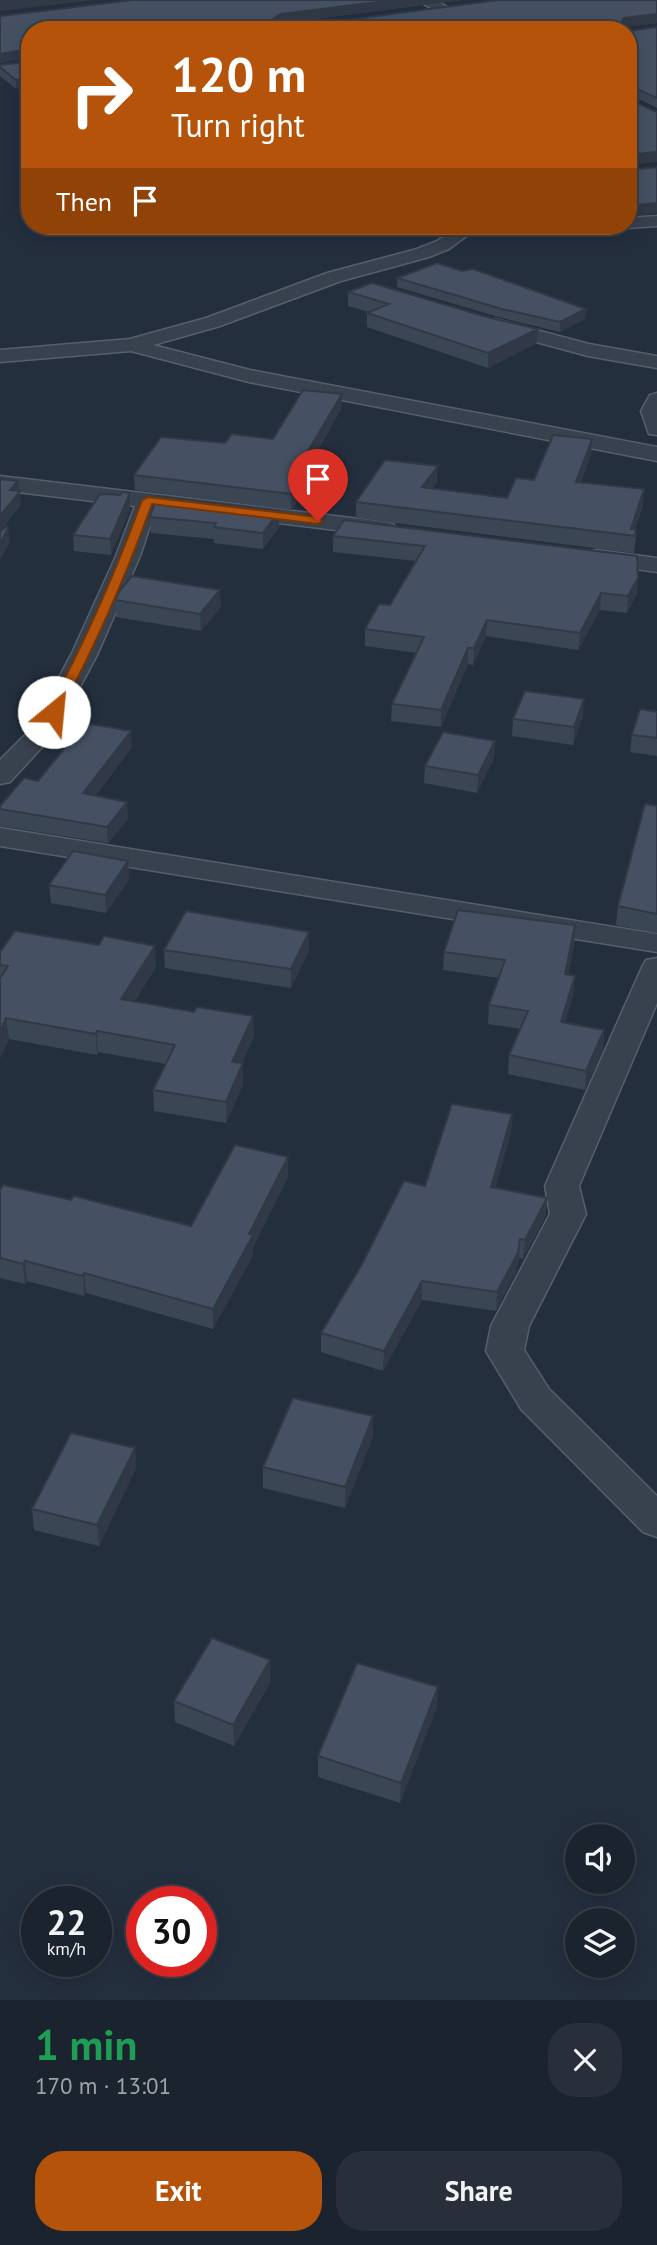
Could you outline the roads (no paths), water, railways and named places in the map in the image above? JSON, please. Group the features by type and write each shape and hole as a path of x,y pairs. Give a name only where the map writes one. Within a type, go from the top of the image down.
{"street":[{"path":"420,6 444,9 470,6"},
{"path":"444,9 467,21"},
{"path":"637,222 657,221"},
{"path":"0,356 131,345 213,322 334,276 423,253 443,245 458,235"},
{"path":"334,276 370,289"},
{"path":"478,321 588,350 657,362"},
{"path":"131,345 249,376 657,454"},
{"path":"657,398 651,411 657,429"},
{"path":"0,483 413,533"},
{"path":"0,776 43,732 85,653 128,556 148,500"},
{"path":"576,554 657,565"},
{"path":"0,837 657,943"},
{"path":"657,967 562,1186 568,1214 510,1326 505,1351 535,1399 657,1521"}]}
